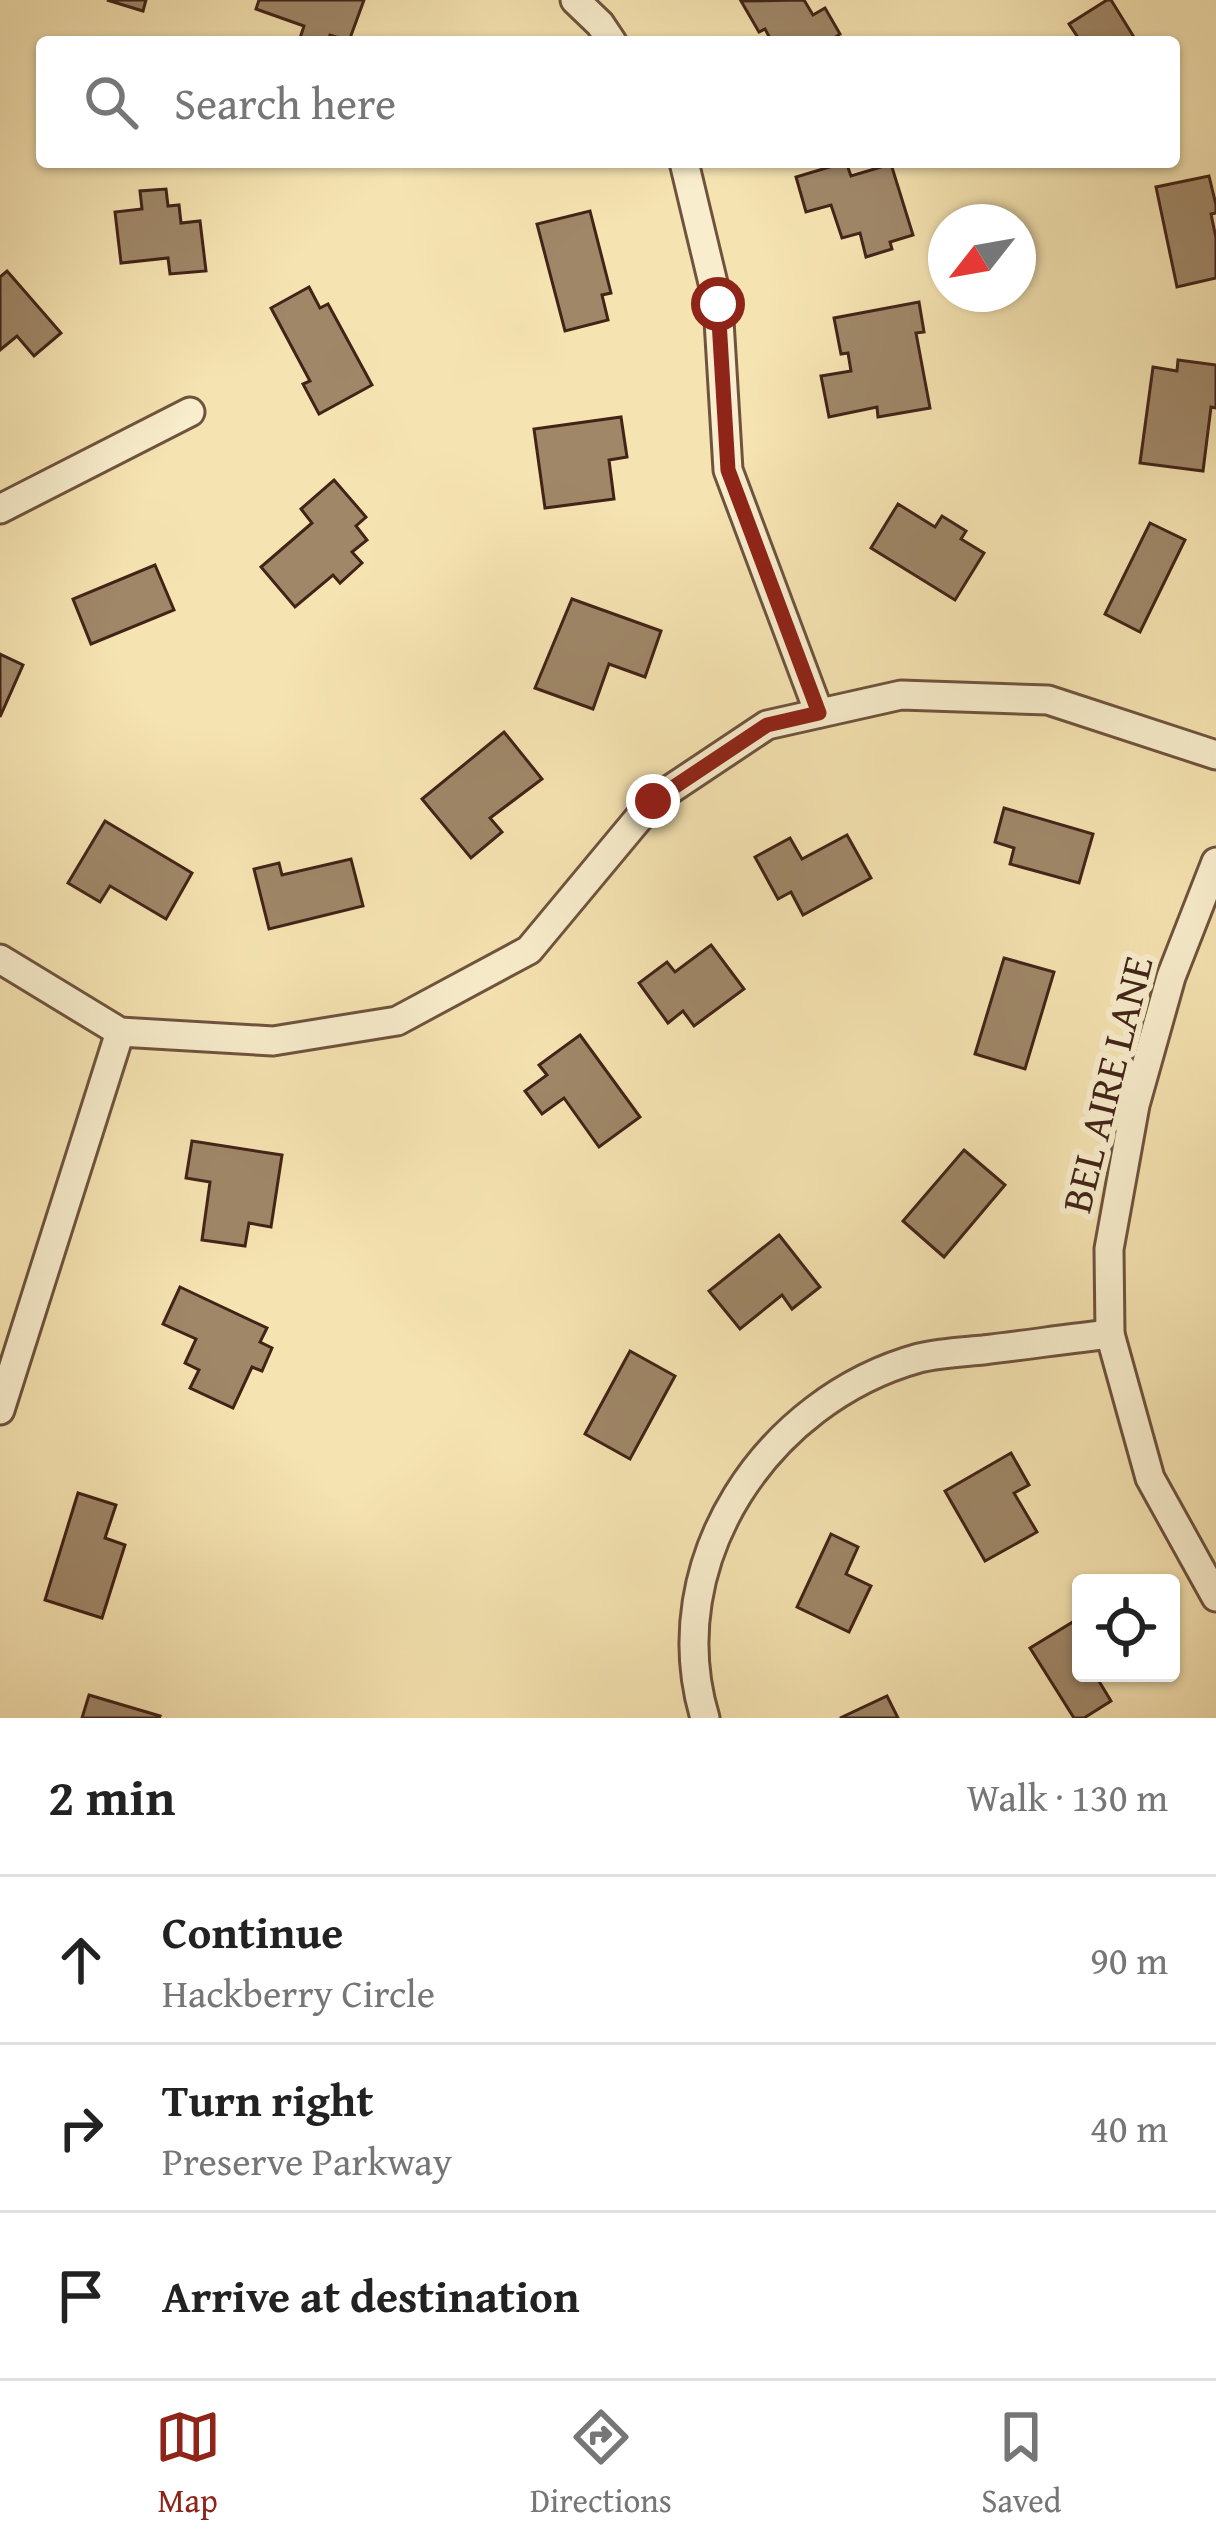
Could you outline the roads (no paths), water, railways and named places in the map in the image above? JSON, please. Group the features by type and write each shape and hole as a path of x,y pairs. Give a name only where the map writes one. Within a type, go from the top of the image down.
{"street":[{"path":"574,0 608,36"},
{"path":"685,168 718,304 728,470 819,713"},
{"path":"0,509 190,412"},
{"path":"0,958 120,1032 273,1041 397,1021 529,950 653,801 767,725 901,695 1048,700 1216,755"},
{"name":"BEL AIRE LANE","path":"1216,862 1171,977 1135,1105 1109,1249 1110,1334 1150,1478 1216,1598"},
{"path":"0,1410 120,1032"},
{"path":"705,1718 697,1691 693,1624 700,1572 725,1516 764,1459 811,1412 866,1378 922,1357 1110,1334"}]}
